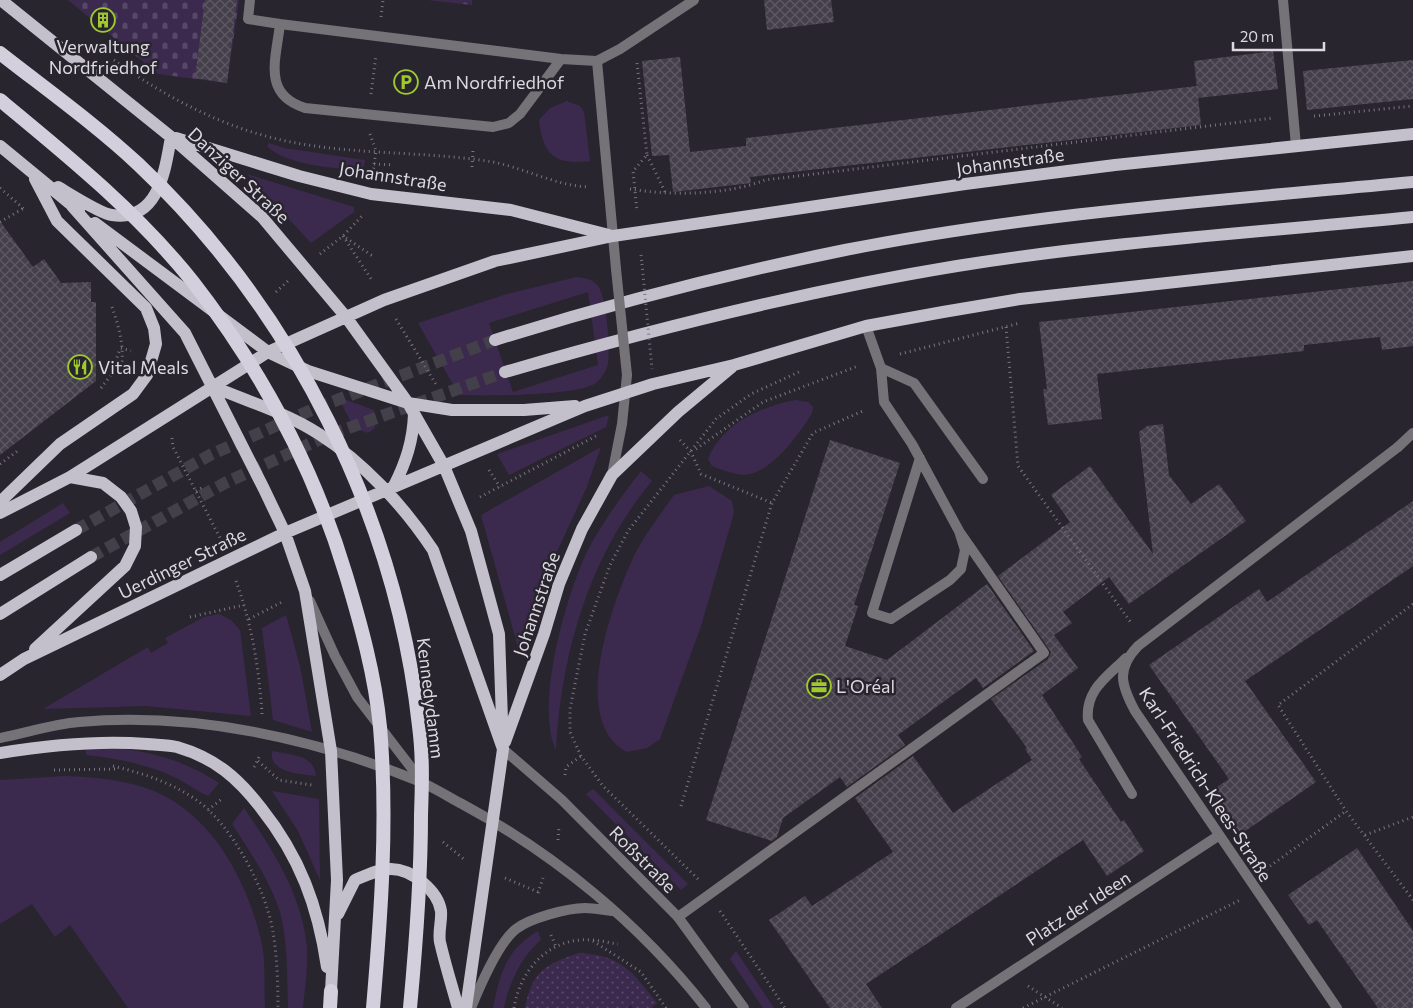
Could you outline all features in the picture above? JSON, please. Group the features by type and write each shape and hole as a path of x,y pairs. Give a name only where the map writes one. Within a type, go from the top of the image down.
{"highway":[{"name":"Kennedydamm","path":"0,53 138,164 191,220 259,305 290,354 334,435 369,514 393,589 404,634 420,729 421,878 410,1008"},
{"path":"0,100 78,164 192,281 275,403 317,488 336,539 359,616 373,679 380,726 383,859 373,1008"},
{"path":"330,1008 331,991"}],"main road":[{"name":"Danziger Straße","path":"1,0 171,137 262,217 346,317 411,408 444,466"},
{"name":"Johannstraße","path":"214,388 268,352 384,300 496,261 613,236 1012,178 1413,134"},
{"path":"33,174 112,215 130,214 144,208 164,180 171,137"},
{"name":"Johannstraße","path":"171,137 299,176 371,194 511,210 613,236"},
{"path":"0,146 72,206 186,333 285,533 305,591 331,751 336,837 335,920 331,991"},
{"path":"0,502 60,444 133,394 147,375 156,344 154,328 146,308 138,298 56,221 33,174"},
{"path":"496,340 594,310 846,250 1083,214 1413,182"},
{"name":"Johannstraße","path":"72,206 268,352 308,371 411,408 524,410 585,406"},
{"path":"505,372 595,346 704,319 848,285 940,269 1088,249 1413,217"},
{"name":"Johannstraße","path":"389,488 585,406 866,326 1020,299 1413,256"},
{"name":"Johannstraße","path":"503,749 544,634 559,584 582,529 612,475 678,412 734,365"},
{"path":"0,513 70,476 214,388"},
{"path":"214,388 289,418 319,434 389,488 433,550 503,749"},
{"path":"389,488 409,452 414,435 411,408"},
{"path":"444,466 471,531 499,634 503,749 466,1008"},
{"path":"24,659 110,582 125,566 135,546 136,527 131,512 121,497 103,483 70,476"},
{"name":"Uerdinger Straße","path":"0,674 24,659 285,533 389,488"},
{"path":"0,575 76,530"},
{"path":"0,614 90,556"},
{"path":"0,753 54,744 117,742 175,747 200,755 240,782 281,833 299,865 313,901 323,942 331,991"},
{"path":"335,920 355,880 379,870 392,869 404,872 423,884 437,899 441,912 439,939 458,1008"}],"street":[{"path":"250,0 248,20 561,59 597,61 620,49 694,0"},
{"path":"1283,0 1296,146"},
{"path":"280,24 275,76 277,87 282,97 292,104 305,108 493,127 508,123 520,114 561,59"},
{"name":"Johannstraße","path":"597,61 627,375 626,393 612,475"},
{"path":"678,917 1044,653 959,531 920,458 884,402 879,363 866,326"},
{"path":"879,363 914,383 983,479"},
{"path":"1132,794 1088,720 1086,706 1094,689 1144,641 1398,447 1413,433"},
{"path":"920,458 872,613 891,619 950,580 962,569 965,550 959,531"},
{"path":"305,591 335,656 357,697 424,784"},
{"name":"Karl-Friedrich-Klees-Straße","path":"1126,658 1123,677 1125,694 1135,711 1218,836 1337,1008"},
{"path":"0,738 78,722 162,722 211,725 262,734 331,751 424,784 493,821 565,868 662,957 706,1008"},
{"name":"Roßstraße","path":"503,749 562,800 678,917 744,1008"},
{"name":"Platz der Ideen","path":"956,1008 1218,836"},
{"path":"471,1008 484,976 516,928 544,916 569,910 585,908 613,911"}],"path":[{"path":"380,22 383,0"},
{"path":"371,100 377,50"},
{"name":"Danziger Straße","path":"112,58 152,85 230,125 292,141 376,151"},
{"path":"636,62 647,155 666,194"},
{"path":"1308,117 1413,106"},
{"name":"Johannstraße","path":"635,190 666,194 752,186 766,180 1278,118"},
{"path":"367,128 376,151 374,170"},
{"path":"472,167 473,150"},
{"name":"Johannstraße","path":"376,151 472,159 512,166 582,187"},
{"path":"636,197 633,171 647,155"},
{"path":"374,164 394,165"},
{"path":"0,222 24,208"},
{"path":"320,253 343,236 368,210"},
{"path":"343,236 374,257"},
{"path":"343,236 366,272"},
{"path":"642,264 652,369"},
{"path":"691,452 763,402 879,363 1023,323"},
{"path":"1006,327 1018,466 1144,641"},
{"path":"402,329 442,393"},
{"path":"785,1008 709,894 696,878 603,786 581,756 570,732 570,709 585,634 610,565 628,531 664,482 691,452 716,419 751,394 806,368"},
{"path":"681,806 772,503 813,433 884,402"},
{"path":"475,500 605,432"},
{"path":"675,436 691,452 701,474 772,503"},
{"path":"173,447 218,532"},
{"path":"487,466 500,487"},
{"path":"196,491 203,487"},
{"path":"239,590 249,619 257,659 262,718"},
{"path":"1413,604 1278,705 1346,811 1413,900"},
{"path":"190,617 244,605"},
{"path":"249,619 278,605"},
{"path":"252,772 262,749"},
{"path":"566,767 581,756"},
{"path":"258,761 279,780 318,786"},
{"path":"51,770 123,769 160,780 196,800 208,810 230,836 249,867 268,909 275,947 278,1008"},
{"path":"208,810 229,792"},
{"path":"1249,881 1346,811"},
{"path":"1365,835 1413,818"},
{"path":"558,846 559,826"},
{"path":"538,900 538,892 546,874"},
{"path":"514,882 538,892"},
{"path":"1023,1008 1257,892"},
{"path":"590,940 641,972 666,1008"},
{"path":"514,1008 524,976 536,960 556,947 571,942 590,940 626,946"},
{"path":"1009,973 1062,1008"}],"green space":[{"path":"68,0 239,0 227,83 158,74"},
{"path":"428,0 472,0 472,5"},
{"path":"567,101 580,106 584,112 590,161 578,162 560,159 553,156 544,142 539,120 550,108"},
{"path":"269,143 284,148 365,160 363,170 326,167 298,162 275,152 267,146"},
{"path":"247,174 354,207 354,212 311,243"},
{"path":"577,277 588,279 596,284 604,301 609,347 608,364 604,374 598,381 571,391 509,395 459,395 418,323 507,294","holes":["588,292 598,365 513,392 489,323"]},
{"path":"338,397 374,410 375,428 368,433 354,428"},
{"path":"795,400 808,402 813,407 812,413 801,430 777,458 759,471 745,475 731,473 712,466 708,459 714,447 732,427 769,407"},
{"path":"609,415 606,427 509,475 497,454"},
{"path":"601,447 586,489 547,573 538,598 524,656 521,658 481,515"},
{"path":"641,471 652,481 630,510 611,541 595,574 582,608 564,678 556,750 550,730 549,705 551,677 564,616 582,563 591,544 615,506"},
{"path":"709,486 732,501 734,513 701,626 660,739 647,748 627,752 610,737 600,715 598,688 600,659 607,630 625,576 634,556 658,517 674,495"},
{"path":"63,503 70,513 0,555 0,542"},
{"path":"219,614 231,620 240,630 251,716 146,706 43,709 148,647 151,653 168,643 165,638 204,617"},
{"path":"286,615 300,666 312,732 273,720 262,628"},
{"path":"119,748 171,759 195,769 219,783 208,796 163,772 120,760 86,755 86,749"},
{"path":"272,751 306,759 311,763 316,776 294,773 280,768 272,758"},
{"path":"65,776 110,780 133,784 154,791 175,802 194,817 210,834 237,874 255,918 264,956 265,1008 128,1008 70,925 55,937 32,904 0,924 0,780"},
{"path":"593,789 688,884 681,890 586,794"},
{"path":"272,791 319,799 320,880 298,831"},
{"path":"244,808 275,857 293,891 299,909 307,947 303,1008 288,1008 286,947 280,912 265,877 232,824"},
{"path":"538,931 541,940 527,954 517,971 509,989 504,1008 493,1008 498,984 506,964 518,946"},
{"path":"736,951 774,1008 763,1008 730,959"},
{"path":"579,953 606,957 625,967 657,1003 651,1008 633,1008 631,1005 627,1008 525,1008 528,995 536,977 549,965"}],"building":[{"path":"205,0 237,0 227,83 195,78"},
{"path":"764,0 831,0 834,22 767,30"},
{"path":"1273,51 1278,89 1198,98 1194,61"},
{"path":"680,57 690,152 746,146 746,138 1197,86 1201,125 750,177 751,183 673,192 669,155 652,156 642,61"},
{"path":"1413,60 1413,99 1307,110 1303,71"},
{"path":"0,221 33,267 44,259 61,283 91,282 91,302 96,302 96,381 0,455"},
{"path":"1413,281 1413,346 1382,350 1380,337 1304,345 1304,351 1097,374 1102,419 1048,425 1043,389 1047,389 1039,322"},
{"path":"1163,424 1169,475 1191,504 1219,484 1246,521 1129,604 1109,577 1063,612 1072,623 1054,635 1078,668 1042,695 1082,757 1079,759 1121,822 1124,820 1144,851 1107,876 1083,840 866,984 882,1008 830,1008 769,920 805,896 812,906 893,852 855,798 913,756 953,813 1032,760 1025,749 1027,748 991,699 1048,659 1051,652 998,576 1070,522 1051,495 1090,466 1153,554 1139,432 1147,426"},
{"path":"830,440 900,463 854,605 858,606 845,646 887,660 987,584 1034,651 983,688 976,678 898,735 905,745 847,787 840,777 783,818 777,837 772,841 706,820"},
{"path":"1413,501 1413,566 1245,681 1316,782 1241,834 1211,791 1229,779 1149,665 1259,589 1267,602"},
{"path":"1357,848 1413,931 1413,1008 1378,1008 1317,920 1309,925 1288,895"}],"tunnel":[{"path":"76,530 210,455 316,408 495,340"},
{"path":"91,557 225,483 329,435 505,372"}],"place":[{"name":"Verwaltung Nordfriedhof","path":"103,20"},
{"name":"Am Nordfriedhof","path":"406,82"},
{"name":"Vital Meals","path":"80,367"},
{"name":"L'Oréal","path":"819,686"}]}
